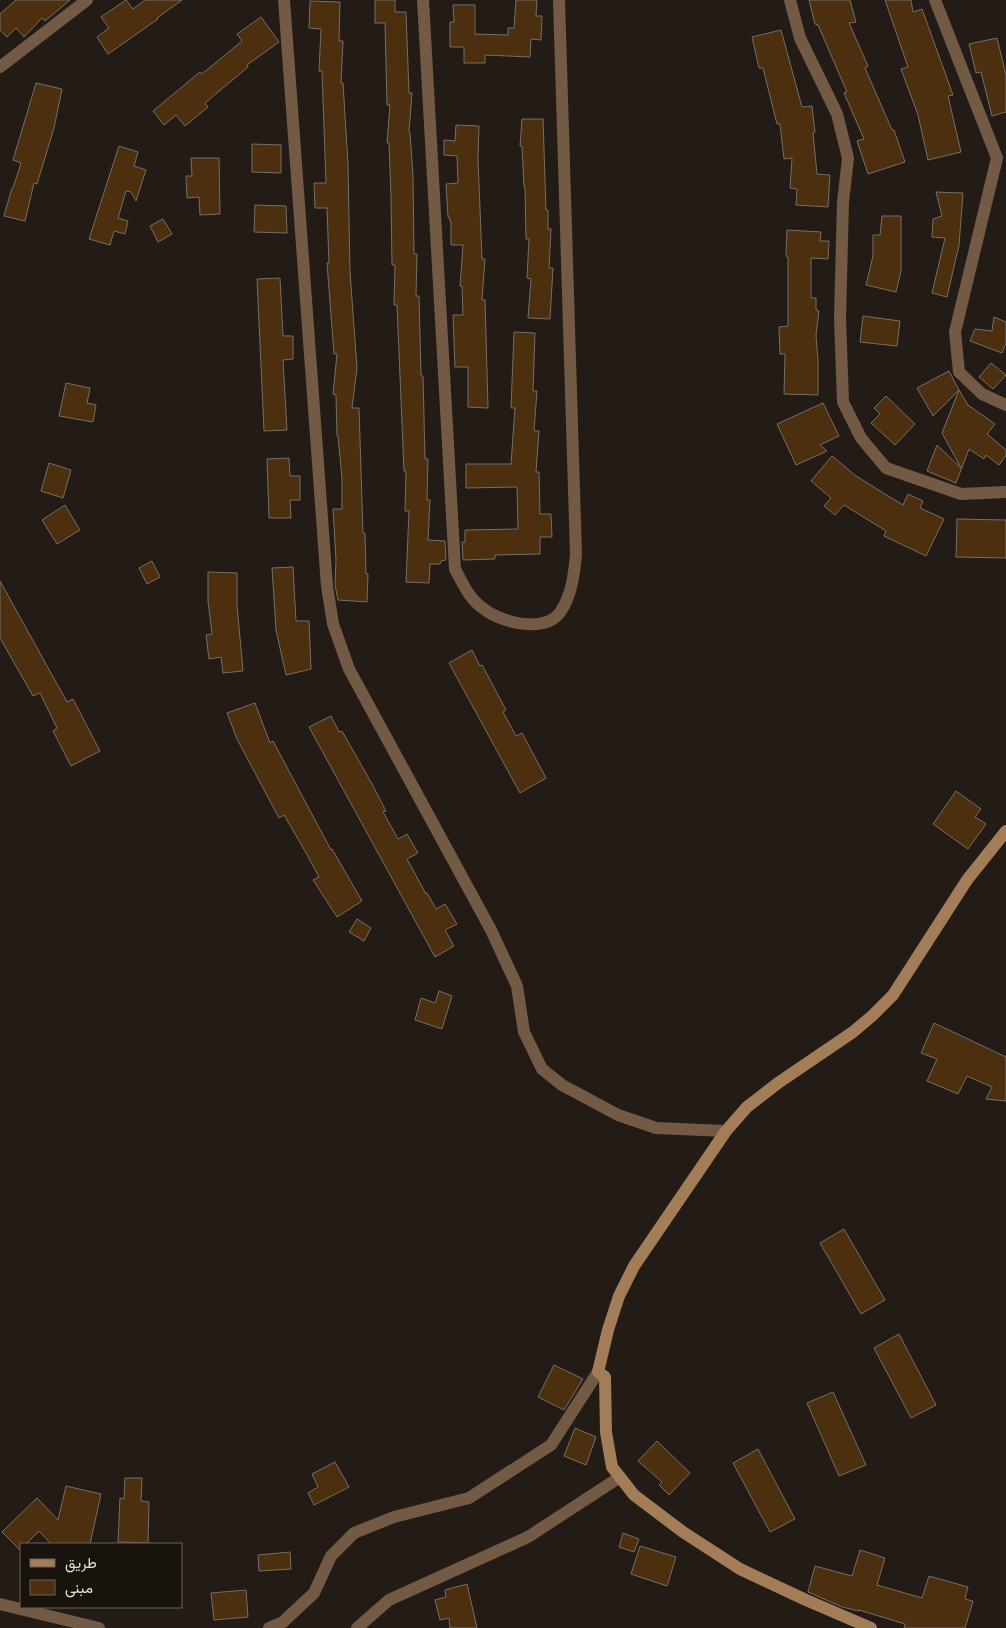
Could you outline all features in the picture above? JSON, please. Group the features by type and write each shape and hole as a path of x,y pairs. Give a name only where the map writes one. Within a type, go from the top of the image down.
{"main road":[{"path":"871,1628 740,1569 683,1532 634,1495 612,1467 606,1432 605,1377 598,1372 608,1330 619,1296 634,1266 726,1131 747,1107 778,1082 853,1032 893,995 967,880 1006,831"}],"street":[{"path":"0,67 87,0"},
{"path":"284,0 327,586 333,624 349,669 491,930 517,986 524,1032 542,1069 562,1084 618,1115 656,1128 726,1131"},
{"path":"423,0 455,569 468,594 484,610 505,620 526,624 547,623 561,612 568,598 574,577 576,555 559,0"},
{"path":"790,0 800,38 837,114 848,158 843,202 840,319 843,402 861,438 886,468 961,494 1006,492"},
{"path":"935,0 1002,157 955,332 959,372 982,394 1006,405"},
{"path":"269,1628 283,1622 314,1593 331,1556 354,1533 394,1517 469,1498 551,1445 598,1372"},
{"path":"357,1628 388,1600 528,1537 620,1477"},
{"path":"0,1604 98,1628"}],"building":[{"path":"16,0 70,0 45,21 42,18 24,37 16,28 7,37 0,30 0,14"},
{"path":"126,0 133,9 145,0 182,0 108,54 97,37 109,28 101,17"},
{"path":"375,0 395,0 395,12 406,12 409,93 412,93 409,132 413,175 414,254 417,254 416,296 419,296 425,459 428,459 427,500 430,500 428,540 445,541 446,560 441,561 440,564 430,564 429,583 406,582 409,511 405,511 406,471 404,471 397,305 394,305 395,265 392,265 389,143 387,143 390,105 387,105 385,23 375,23"},
{"path":"516,0 537,0 536,16 542,16 541,40 531,39 530,57 485,55 485,63 464,63 464,47 450,47 450,22 454,22 453,5 475,5 475,34 508,35 508,28 514,28"},
{"path":"809,0 850,0 856,22 849,23 868,66 865,68 892,130 894,130 905,162 868,174 857,141 864,139 844,93 847,92 818,25 815,24"},
{"path":"885,0 911,0 913,12 922,9 953,95 948,96 961,152 928,160 918,115 901,69 908,67"},
{"path":"310,1 340,2 339,41 343,41 341,83 343,83 348,164 350,272 357,368 352,408 359,408 363,533 365,533 366,574 368,574 367,602 338,600 335,585 336,560 333,509 342,509 342,478 337,436 336,395 333,394 337,354 334,354 327,263 329,263 327,208 315,208 314,183 326,183 322,71 319,71 321,29 309,28"},
{"path":"261,17 279,42 247,65 248,67 205,103 208,107 185,126 176,115 164,125 153,111 200,72 202,74 242,41 237,34"},
{"path":"781,30 802,107 812,106 817,174 830,175 828,207 796,205 797,189 790,188 792,158 784,159 780,124 777,124 763,68 759,68 752,37"},
{"path":"997,38 1006,75 1006,112 992,116 981,72 976,73 969,44"},
{"path":"36,83 62,89 54,128 37,184 34,183 25,221 4,216 21,163 13,160"},
{"path":"522,119 543,119 546,210 548,210 548,229 551,229 549,268 553,268 550,319 528,318 531,279 527,278 529,239 526,239 525,187 522,146 520,146"},
{"path":"456,125 479,126 478,159 482,259 485,259 482,300 485,300 488,408 468,407 468,367 455,367 453,315 463,315 462,286 460,286 463,245 451,245 451,224 448,217 446,184 458,183 457,156 444,155 444,140 455,141"},
{"path":"252,144 281,145 281,173 252,172"},
{"path":"119,146 138,152 134,166 146,170 136,201 131,192 126,191 118,218 128,221 125,234 114,231 110,245 89,239"},
{"path":"191,158 219,158 220,214 200,215 199,197 187,198 186,176 192,176"},
{"path":"936,192 963,193 959,245 947,297 932,293 945,238 932,237 933,219 942,216"},
{"path":"255,205 286,206 287,233 254,232"},
{"path":"882,216 901,216 901,271 896,292 866,285 873,256 873,235 880,235"},
{"path":"163,219 172,234 158,242 150,226"},
{"path":"787,230 821,232 820,241 829,241 828,259 811,258 811,298 816,298 816,310 819,311 816,335 818,395 784,394 785,354 780,354 779,327 788,326"},
{"path":"280,278 283,336 293,336 293,359 283,360 287,430 264,431 257,279"},
{"path":"863,316 900,321 897,346 860,342"},
{"path":"994,317 1006,322 1006,343 1002,353 970,341 975,329 992,331"},
{"path":"514,332 535,333 533,391 537,391 534,431 539,431 536,472 539,472 540,514 551,514 552,537 540,537 540,554 495,555 495,559 463,560 462,542 465,542 465,530 518,529 517,487 466,488 466,464 511,464 515,408 511,408"},
{"path":"991,363 1006,375 993,389 979,377"},
{"path":"949,371 959,390 933,416 917,388"},
{"path":"66,383 90,388 87,403 96,405 93,422 59,416"},
{"path":"959,390 968,405 995,424 987,434 1006,450 1006,455 999,465 986,455 984,459 969,449 956,483 927,471 937,445 961,468 942,433"},
{"path":"886,396 915,424 895,445 871,423 880,414 874,408"},
{"path":"823,403 839,436 820,445 827,451 796,465 777,424"},
{"path":"832,456 856,476 903,505 908,494 923,501 920,508 944,519 926,556 884,536 886,531 844,505 835,515 824,506 831,498 811,481"},
{"path":"289,458 290,476 300,476 300,500 290,500 291,518 269,518 267,459"},
{"path":"49,463 71,470 63,498 41,491"},
{"path":"65,505 80,530 57,544 42,520"},
{"path":"957,519 1006,520 1006,558 956,557"},
{"path":"152,561 160,577 147,584 139,568"},
{"path":"293,567 296,621 309,621 311,669 286,675 276,630 272,568"},
{"path":"208,572 237,573 237,605 243,671 223,673 221,657 209,659 206,635 212,634 208,601"},
{"path":"0,581 67,702 73,699 100,751 71,766 53,731 57,728 40,693 33,696 0,638"},
{"path":"472,650 506,710 503,712 516,736 522,733 546,778 520,793 449,663"},
{"path":"255,703 270,743 273,741 331,850 362,901 337,917 313,880 319,877 284,815 279,818 237,739 227,713"},
{"path":"331,716 339,732 342,731 372,784 386,811 383,812 398,839 407,834 418,853 407,859 426,894 436,909 445,904 457,924 445,930 454,946 435,957 309,727"},
{"path":"956,791 981,809 975,817 986,824 968,849 933,824"},
{"path":"357,919 371,928 364,941 349,932"},
{"path":"439,991 452,996 442,1029 415,1020 421,998 435,1003"},
{"path":"934,1023 1006,1057 1006,1101 986,1099 992,1087 967,1076 958,1094 927,1081 937,1059 921,1053"},
{"path":"844,1229 885,1300 861,1314 820,1243"},
{"path":"899,1334 936,1405 911,1418 874,1348"},
{"path":"554,1365 583,1379 564,1410 538,1397"},
{"path":"833,1392 866,1465 839,1476 807,1403"},
{"path":"575,1428 596,1437 586,1465 564,1456"},
{"path":"657,1441 690,1473 669,1495 659,1485 662,1482 638,1461"},
{"path":"758,1449 795,1519 770,1532 733,1463"},
{"path":"335,1462 349,1487 314,1505 308,1493 318,1487 312,1474"},
{"path":"125,1478 142,1478 141,1501 149,1502 148,1543 118,1542 120,1498 124,1499"},
{"path":"66,1486 101,1494 90,1543 50,1543 39,1531 27,1543 20,1543 20,1550 2,1532 37,1498 58,1520"},
{"path":"623,1533 639,1539 634,1552 619,1547"},
{"path":"640,1546 676,1557 667,1586 631,1574"},
{"path":"860,1550 885,1558 877,1585 922,1598 929,1576 968,1587 965,1599 973,1601 965,1628 904,1628 905,1624 859,1610 842,1607 808,1592 815,1566 852,1576"},
{"path":"290,1552 291,1569 259,1571 258,1555"},
{"path":"467,1584 477,1628 450,1628 449,1618 440,1620 435,1600 446,1597 445,1590"},
{"path":"246,1590 248,1617 214,1620 211,1593"}]}
